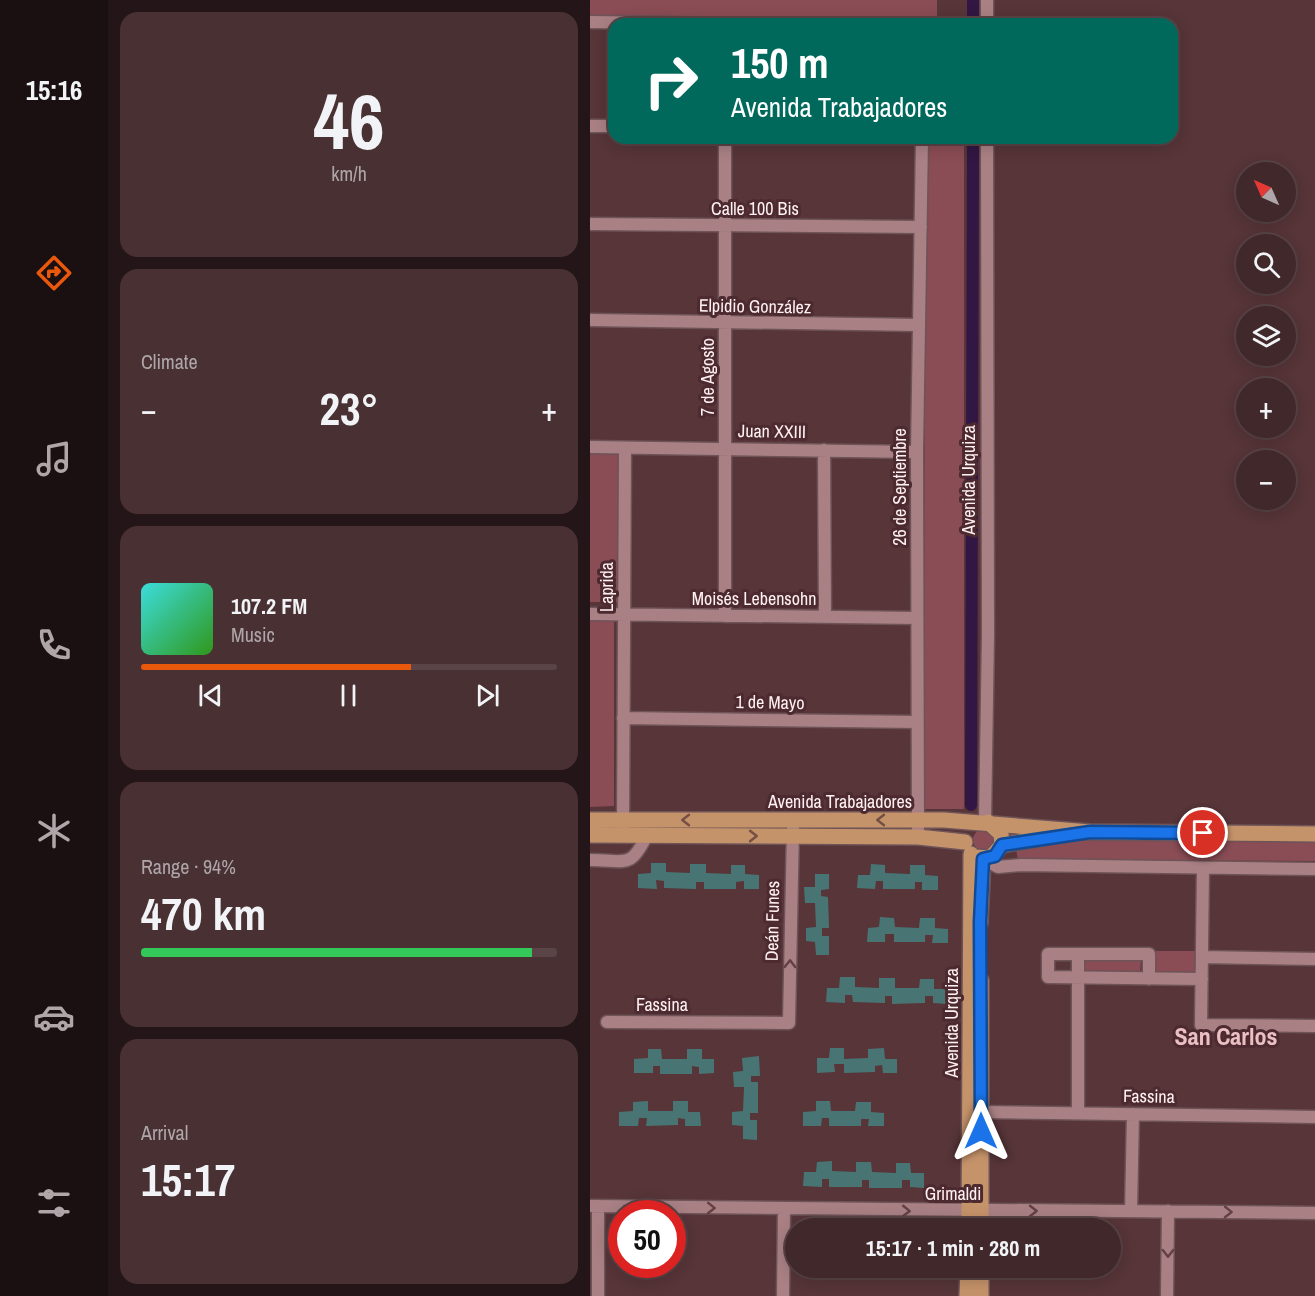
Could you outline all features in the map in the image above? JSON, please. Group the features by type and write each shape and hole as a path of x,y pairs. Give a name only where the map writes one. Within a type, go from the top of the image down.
{"main road":[{"name":"Avenida Trabajadores","path":"590,820 647,835 917,820 985,822 1090,832 1316,834"},
{"path":"985,822 1001,834 1001,847 995,856 976,853 968,831 985,822"},
{"name":"Avenida Trabajadores","path":"590,835 623,827 793,828 918,837 976,853"},
{"name":"Avenida Trabajadores","path":"1001,847 1090,832"},
{"name":"Avenida Urquiza","path":"973,1218 975,1211 982,1112 980,922 976,853"},
{"name":"Avenida Urquiza","path":"976,853 975,1211 977,1218"},
{"path":"967,1296 968,1278"},
{"path":"981,1278 981,1296"}],"street":[{"path":"987,0 987,18"},
{"path":"590,22 608,22"},
{"path":"590,126 608,126"},
{"name":"7 de Agosto","path":"725,144 725,616"},
{"name":"26 de Septiembre","path":"918,837 917,452 922,144"},
{"name":"Avenida Urquiza","path":"985,822 988,634 987,144"},
{"name":"Calle 100 Bis","path":"590,224 921,227"},
{"name":"Elpidio González","path":"590,320 725,324 918,325"},
{"name":"Juan XXIII","path":"590,447 917,452"},
{"name":"Laprida","path":"623,827 625,448"},
{"path":"824,450 825,616"},
{"name":"Moisés Lebensohn","path":"590,614 917,618"},
{"name":"1 de Mayo","path":"623,718 917,722"},
{"name":"Deán Funes","path":"789,1023 793,828"},
{"path":"590,860 629,860 637,857 647,835"},
{"path":"1001,847 1007,858 1021,865"},
{"name":"Avenida Trabajadores","path":"976,853 998,867 1021,865 1316,869"},
{"path":"1204,869 1201,1025 1316,1026"},
{"path":"1149,979 1150,954 1048,954 1048,977 1149,979 1202,979"},
{"path":"1078,954 1079,1113"},
{"path":"1202,957 1316,959"},
{"name":"Fassina","path":"607,1022 789,1023"},
{"name":"Fassina","path":"982,1112 1316,1117"},
{"path":"1131,1211 1133,1114"},
{"path":"594,1206 598,1296"},
{"name":"Grimaldi","path":"594,1206 1316,1213"},
{"path":"783,1296 784,1209"},
{"path":"1168,1211 1168,1296"}],"shaded area":[{"path":"590,0 937,0 937,18 590,15"},
{"path":"925,144 964,144 964,809 924,809"},
{"path":"590,454 621,454 617,602 590,602"},
{"path":"590,620 614,620 614,806 590,807"},
{"path":"815,827 908,827 908,830 815,830"},
{"path":"984,829 994,836 995,840 988,850 984,851 974,844 973,840 980,830"},
{"path":"1088,838 1315,839 1316,861 1018,860 1016,849"},
{"path":"1156,951 1195,951 1195,972 1156,972"},
{"path":"1083,959 1141,960 1140,974 1083,973"}],"building":[{"path":"651,863 666,863 666,872 690,873 690,864 706,864 706,873 731,874 731,865 745,865 745,874 759,875 759,889 744,889 744,881 736,882 736,889 704,889 704,882 696,882 696,889 664,888 664,881 656,880 657,889 638,888 638,874 651,873"},
{"path":"871,864 885,865 885,873 910,874 910,865 925,865 925,875 938,876 938,890 922,890 922,882 915,882 915,889 883,889 883,881 876,881 875,889 857,888 858,875 870,875"},
{"path":"815,874 829,874 829,889 821,890 821,896 828,897 829,928 822,928 822,936 829,936 829,955 816,955 815,942 806,941 806,928 816,927 815,903 805,903 804,887 815,887"},
{"path":"880,917 894,918 895,927 919,928 920,918 935,918 935,928 948,929 948,943 932,943 933,935 925,935 925,942 894,942 894,934 885,934 885,942 867,942 868,928 879,927"},
{"path":"840,977 855,977 855,987 879,988 879,978 895,978 895,988 919,988 920,979 934,979 934,989 947,989 948,1004 933,1003 933,996 925,996 925,1003 892,1004 892,996 885,996 885,1003 853,1002 852,995 845,995 845,1003 826,1002 827,988 839,988"},
{"path":"830,1048 844,1048 844,1059 868,1058 868,1049 884,1048 885,1059 897,1059 897,1073 883,1073 882,1065 875,1066 875,1072 844,1073 844,1064 834,1064 835,1072 817,1073 817,1058 829,1058"},
{"path":"648,1049 661,1049 662,1059 687,1059 687,1049 702,1049 702,1059 714,1059 714,1073 699,1074 699,1067 692,1066 692,1074 660,1074 660,1066 653,1066 653,1073 634,1073 634,1059 648,1058"},
{"path":"759,1056 760,1076 751,1076 751,1082 758,1082 758,1113 750,1113 750,1120 757,1120 757,1140 743,1139 743,1126 732,1125 732,1112 743,1111 744,1087 734,1087 733,1072 743,1071 742,1058"},
{"path":"648,1101 648,1111 673,1111 673,1101 688,1101 688,1112 700,1112 701,1126 685,1126 685,1119 678,1118 678,1125 646,1126 647,1118 639,1118 638,1126 619,1126 619,1112 633,1111 633,1102"},
{"path":"816,1101 830,1101 831,1111 855,1111 856,1102 871,1102 871,1112 884,1113 884,1126 868,1126 869,1119 861,1119 861,1126 829,1126 829,1118 822,1118 821,1126 803,1126 803,1112 816,1111"},
{"path":"832,1161 832,1171 856,1172 856,1162 871,1162 872,1172 896,1173 896,1163 910,1163 911,1173 924,1173 924,1188 910,1187 910,1180 902,1180 902,1188 869,1188 869,1180 862,1180 862,1187 829,1187 829,1179 822,1179 822,1187 803,1186 804,1172 816,1172 817,1162"}],"waterway":[{"path":"973,0 973,18"},
{"path":"971,805 973,144"}],"district":[{"name":"San Carlos","path":"1226,1036"}],"route":[{"path":"981,1131 980,922 983,859 995,856 1002,845 1038,838 1090,832 1203,833"}]}
